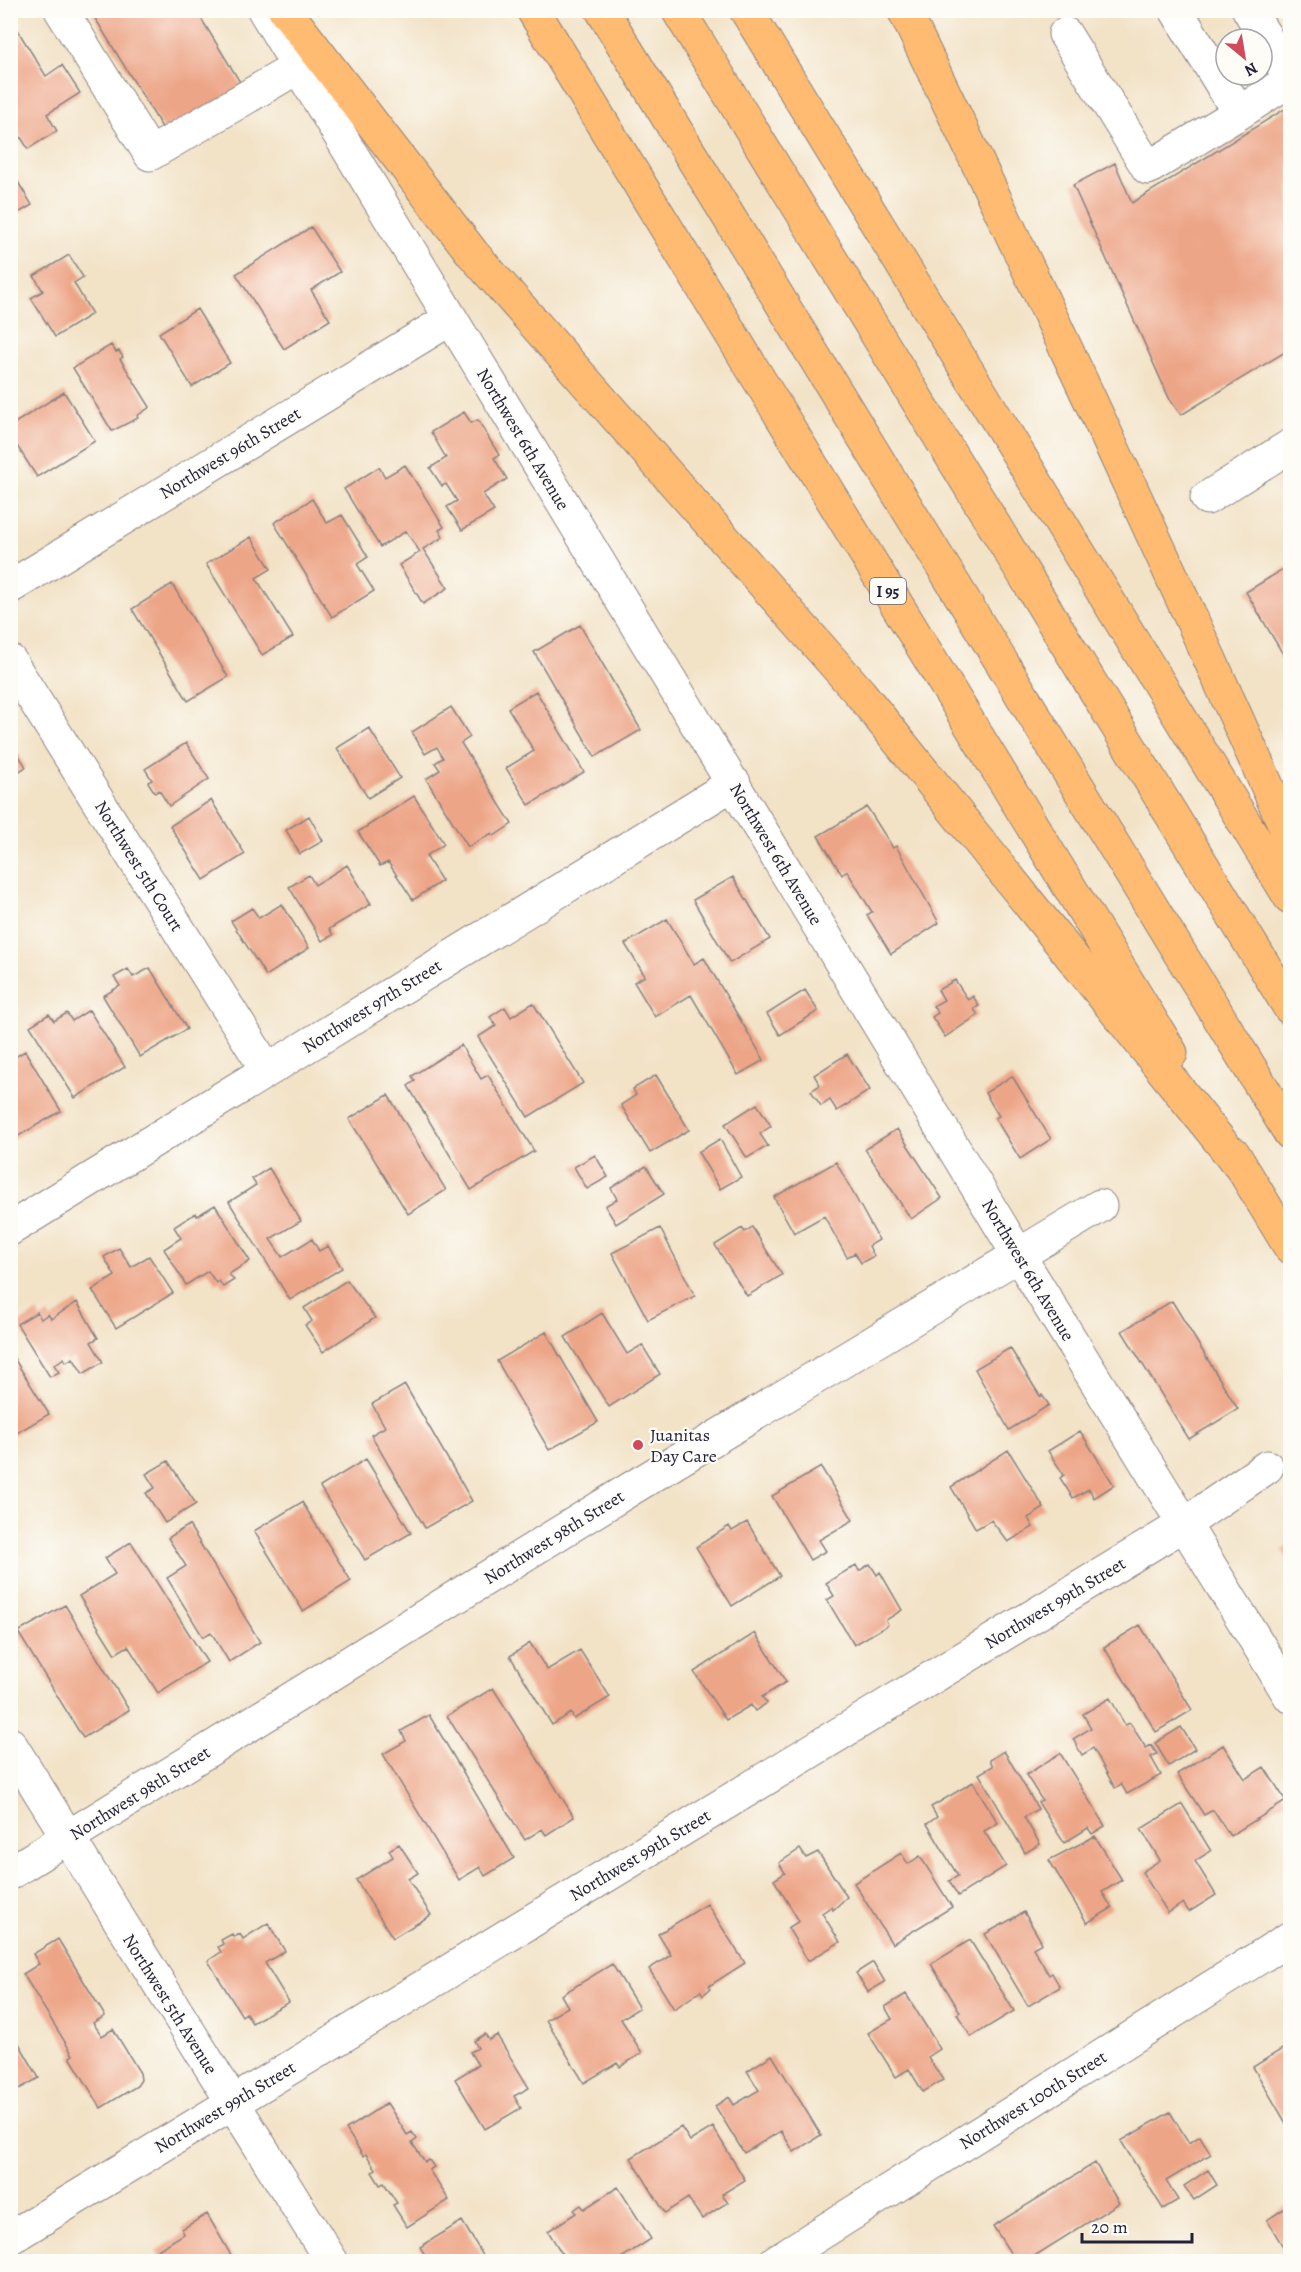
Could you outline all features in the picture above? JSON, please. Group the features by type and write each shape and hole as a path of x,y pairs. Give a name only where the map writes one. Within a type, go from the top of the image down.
{"highway":[{"path":"285,10 473,254 860,693 1244,1171"},
{"name":"I 95","path":"533,10 1290,1247"},
{"path":"602,10 1290,1133"},
{"path":"678,10 1290,1008"},
{"path":"746,10 1290,897"},
{"path":"904,10 1048,306 1290,837"}],"street":[{"path":"61,10 150,154 298,67"},
{"name":"Northwest 6th Avenue","path":"264,10 1019,1256 1290,1696"},
{"path":"1176,10 1239,113"},
{"path":"1065,34 1148,168 1290,79 1249,10"},
{"name":"Northwest 96th Street","path":"10,587 450,319"},
{"path":"1207,498 1290,446"},
{"name":"Northwest 5th Court","path":"10,661 267,1070"},
{"name":"Northwest 97th Street","path":"10,1229 734,783"},
{"name":"Northwest 98th Street","path":"10,1873 632,1488 1100,1206"},
{"name":"Northwest 99th Street","path":"10,2238 1183,1525 1267,1467"},
{"name":"Northwest 5th Avenue","path":"10,1744 231,2103 332,2262"},
{"name":"Northwest 100th Street","path":"775,2262 1290,1938"}],"building":[{"path":"90,10 196,10 243,87 166,134"},
{"path":"18,31 46,76 62,65 80,93 47,114 57,131 28,149 17,131 10,135 10,35"},
{"path":"1288,107 1290,112 1290,349 1181,415 1170,400 1073,185 1115,163 1132,203"},
{"path":"10,169 32,205 10,218"},
{"path":"311,227 340,272 311,290 330,320 284,349 236,274"},
{"path":"69,255 83,277 74,283 92,314 55,337 31,298 43,291 34,276"},
{"path":"197,309 230,363 192,387 159,333"},
{"path":"111,345 123,357 120,359 150,407 137,416 138,418 112,431 73,368"},
{"path":"64,392 95,441 37,477 10,435 10,426"},
{"path":"464,412 471,423 478,420 499,455 494,458 507,479 483,494 494,511 462,530 447,507 457,501 446,484 442,486 430,468 446,458 431,432"},
{"path":"405,465 444,527 439,530 443,537 423,549 448,588 423,604 399,565 420,552 406,531 380,547 344,489 379,467 385,477"},
{"path":"312,499 327,523 342,515 368,557 357,564 374,591 332,617 274,523"},
{"path":"251,537 271,569 256,578 293,637 262,655 206,564"},
{"path":"1290,565 1290,666 1246,592"},
{"path":"172,584 228,677 188,701 132,609"},
{"path":"580,625 641,730 595,757 534,652"},
{"path":"536,691 584,772 529,805 506,768 534,751 508,708"},
{"path":"451,707 470,737 461,743 512,824 494,836 492,833 468,847 426,779 440,770 435,763 443,758 437,747 425,754 412,732"},
{"path":"369,728 400,778 368,798 337,748"},
{"path":"10,741 26,767 10,777"},
{"path":"186,743 209,779 169,806 159,790 155,793 148,782 152,780 145,769"},
{"path":"414,796 444,844 426,856 442,881 413,900 388,862 380,866 358,832"},
{"path":"211,800 245,854 204,880 170,826"},
{"path":"867,807 893,848 896,846 939,923 891,954 867,915 872,912 847,871 842,875 818,836"},
{"path":"309,816 323,841 300,854 286,830"},
{"path":"347,865 371,904 329,929 333,935 322,941 289,887 309,875 315,885"},
{"path":"733,877 770,939 730,963 693,900"},
{"path":"282,904 309,948 266,976 231,921 252,908 259,918"},
{"path":"667,919 694,964 704,958 764,1060 738,1075 691,995 655,1017 634,982 645,976 625,944"},
{"path":"150,968 187,1029 140,1057 103,996 120,986 114,977 128,969 133,977"},
{"path":"955,980 968,1000 973,996 979,1006 974,1009 978,1015 945,1037 932,1017 938,1013 933,1006 944,1000 938,990"},
{"path":"805,990 818,1011 780,1035 767,1014"},
{"path":"533,1003 583,1083 528,1117 478,1037 496,1026 490,1017 505,1007 511,1017"},
{"path":"89,1010 125,1067 75,1098 30,1026 49,1014 54,1021 67,1013 72,1021"},
{"path":"461,1045 481,1079 488,1075 534,1151 471,1190 408,1086 415,1081 412,1076"},
{"path":"25,1051 61,1111 10,1141 10,1060"},
{"path":"847,1054 870,1090 837,1111 830,1100 821,1106 811,1091 820,1085 814,1075"},
{"path":"656,1075 689,1130 650,1153 621,1105 636,1095 633,1089"},
{"path":"1012,1076 1051,1139 1020,1159 995,1118 999,1116 985,1093"},
{"path":"388,1095 446,1190 408,1214 349,1119"},
{"path":"757,1104 771,1126 760,1134 768,1146 747,1158 725,1124"},
{"path":"897,1129 942,1198 911,1219 865,1149"},
{"path":"720,1139 741,1177 720,1189 698,1152"},
{"path":"595,1155 608,1177 587,1189 574,1167"},
{"path":"836,1162 879,1240 869,1246 874,1256 861,1263 855,1253 847,1257 824,1216 794,1233 774,1197"},
{"path":"646,1166 664,1194 616,1224 605,1206 617,1199 611,1188"},
{"path":"269,1168 301,1221 270,1239 282,1257 312,1239 319,1251 328,1246 342,1268 290,1300 229,1202 256,1185 252,1179"},
{"path":"215,1205 250,1261 229,1274 234,1280 223,1287 219,1281 216,1283 208,1271 186,1285 164,1249 181,1238 174,1227 196,1213 197,1216"},
{"path":"752,1227 782,1275 747,1296 715,1245 742,1228 745,1232"},
{"path":"660,1228 695,1296 648,1320 612,1253"},
{"path":"119,1248 131,1267 149,1256 173,1293 116,1328 92,1290 115,1276 104,1257"},
{"path":"347,1280 375,1318 323,1352 305,1325 312,1321 304,1308"},
{"path":"1172,1301 1238,1409 1189,1439 1122,1331"},
{"path":"77,1302 98,1338 91,1342 103,1362 83,1374 73,1358 66,1362 64,1358 54,1365 59,1372 50,1377 17,1324 37,1312 41,1319 48,1314 51,1319"},
{"path":"602,1313 627,1354 642,1345 660,1374 609,1407 565,1337"},
{"path":"546,1332 598,1422 549,1450 497,1361"},
{"path":"1010,1348 1040,1396 1042,1395 1049,1405 1009,1430 975,1369"},
{"path":"10,1352 49,1414 10,1437"},
{"path":"405,1385 472,1501 425,1528 371,1435 385,1427 372,1404"},
{"path":"1080,1431 1114,1485 1094,1498 1089,1489 1073,1498 1060,1478 1064,1475 1048,1451"},
{"path":"1008,1450 1044,1508 1028,1518 1033,1527 1008,1542 991,1520 976,1529 951,1487"},
{"path":"366,1459 411,1533 365,1560 320,1487"},
{"path":"168,1461 196,1504 165,1523 146,1493 155,1488 146,1474"},
{"path":"821,1467 853,1520 819,1540 826,1551 810,1560 772,1496"},
{"path":"302,1502 351,1581 303,1611 254,1531"},
{"path":"747,1522 780,1576 732,1606 696,1547 729,1526 732,1531"},
{"path":"189,1525 260,1642 229,1662 211,1632 203,1637 167,1578 186,1566 168,1538"},
{"path":"131,1542 207,1662 158,1693 128,1646 115,1654 79,1596 115,1574 105,1558"},
{"path":"1290,1545 1290,1564 1282,1550"},
{"path":"870,1564 877,1575 880,1572 902,1610 886,1620 888,1625 854,1645 827,1600 834,1596 826,1583 856,1565 859,1571"},
{"path":"65,1605 129,1710 83,1738 18,1632"},
{"path":"1140,1625 1192,1710 1156,1732 1104,1647"},
{"path":"755,1633 786,1682 762,1697 767,1703 755,1711 751,1705 726,1720 694,1672"},
{"path":"530,1643 547,1670 580,1650 610,1697 574,1719 571,1713 552,1725 510,1656"},
{"path":"493,1688 574,1817 546,1835 542,1829 525,1840 447,1716"},
{"path":"1110,1698 1125,1725 1130,1723 1146,1748 1151,1745 1157,1754 1151,1757 1161,1775 1127,1794 1121,1784 1115,1788 1093,1748 1082,1755 1073,1739 1091,1728 1083,1714"},
{"path":"429,1715 514,1858 485,1876 480,1867 459,1880 383,1754 406,1741 401,1731"},
{"path":"1181,1727 1195,1749 1169,1766 1155,1743"},
{"path":"1223,1745 1245,1779 1264,1767 1286,1801 1230,1836 1213,1810 1204,1815 1177,1774"},
{"path":"1004,1751 1038,1809 1024,1817 1040,1844 1025,1853 979,1774 993,1766 990,1760"},
{"path":"1060,1753 1105,1826 1092,1834 1088,1828 1064,1843 1038,1802 1042,1800 1026,1775"},
{"path":"973,1782 998,1823 984,1831 1006,1866 958,1896 949,1881 958,1876 927,1824 937,1817 931,1807"},
{"path":"1182,1804 1211,1851 1195,1861 1216,1895 1189,1912 1183,1903 1168,1913 1142,1872 1160,1860 1141,1829"},
{"path":"1095,1836 1122,1880 1102,1892 1112,1908 1087,1923 1049,1860"},
{"path":"399,1844 418,1873 408,1879 431,1915 393,1938 356,1880 393,1857 389,1850"},
{"path":"800,1849 806,1858 818,1852 847,1897 833,1910 831,1907 822,1913 840,1942 808,1961 788,1928 799,1921 774,1880 785,1873 779,1863"},
{"path":"901,1853 908,1864 920,1856 952,1907 892,1944 854,1883"},
{"path":"707,1904 745,1963 709,1986 710,1989 703,1995 701,1991 674,2009 649,1969 671,1955 658,1934"},
{"path":"1024,1912 1042,1943 1033,1948 1049,1975 1052,1973 1060,1987 1028,2006 985,1934"},
{"path":"268,1923 285,1951 265,1963 289,2002 252,2023 246,2013 242,2016 208,1961 221,1952 218,1947 223,1944 221,1940 232,1934 234,1937 240,1934 243,1939"},
{"path":"58,1939 105,2016 93,2023 102,2036 113,2029 140,2073 141,2080 137,2086 101,2108 70,2057 73,2055 23,1974 39,1964 33,1954"},
{"path":"970,1940 1014,2011 971,2037 957,2014 960,2012 931,1964"},
{"path":"873,1962 885,1982 868,1992 856,1973"},
{"path":"612,1964 639,2008 621,2019 642,2053 620,2067 617,2063 584,2083 546,2020 568,2007 561,1995"},
{"path":"906,1994 940,2049 928,2057 943,2080 923,2092 909,2069 896,2077 868,2033 892,2019 885,2007"},
{"path":"10,2028 39,2078 10,2094"},
{"path":"485,2034 489,2040 497,2035 529,2088 514,2096 521,2108 485,2129 455,2079 478,2065 470,2052 478,2048 474,2041"},
{"path":"1290,2044 1290,2130 1253,2067"},
{"path":"772,2055 821,2135 794,2152 781,2131 744,2153 715,2106 729,2097 734,2105 759,2090 747,2071"},
{"path":"387,2103 407,2135 412,2132 417,2139 412,2143 425,2162 429,2160 434,2167 429,2170 449,2200 407,2227 393,2205 397,2203 384,2183 380,2185 372,2172 376,2169 366,2154 363,2156 346,2129"},
{"path":"1170,2112 1189,2143 1200,2136 1211,2154 1166,2181 1178,2200 1163,2209 1121,2141"},
{"path":"681,2127 690,2141 713,2127 745,2180 722,2194 728,2202 702,2219 688,2198 665,2213 631,2158"},
{"path":"1095,2163 1119,2203 1025,2262 1016,2262 993,2226"},
{"path":"1208,2170 1217,2185 1194,2200 1184,2186"},
{"path":"618,2187 651,2239 615,2262 598,2262 595,2257 588,2262 567,2262 548,2231 576,2213 574,2210 581,2205 584,2209"},
{"path":"1290,2205 1290,2246 1285,2250 1267,2220"},
{"path":"207,2214 235,2262 163,2262 156,2251 184,2234 182,2229"},
{"path":"462,2221 487,2262 429,2262 420,2247"}],"place":[{"name":"Juanitas Day Care","path":"638,1445"}]}
